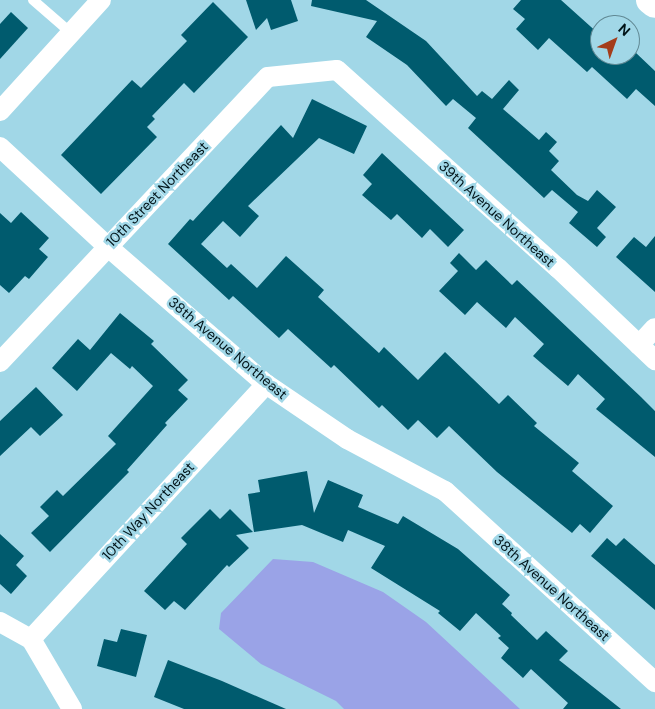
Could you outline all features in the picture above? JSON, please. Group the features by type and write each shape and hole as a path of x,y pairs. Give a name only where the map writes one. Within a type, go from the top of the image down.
{"street":[{"path":"0,111 101,0"},
{"path":"650,0 655,4"},
{"name":"10th Street Northeast","path":"0,362 107,246 268,77 337,70"},
{"name":"39th Avenue Northeast","path":"337,70 655,360"},
{"name":"38th Avenue Northeast","path":"0,147 107,246 266,384 347,439 444,491 655,682"},
{"path":"639,345 655,328"},
{"name":"10th Way Northeast","path":"30,639 266,384"},
{"path":"0,622 30,639 72,709"}],"lane":[{"path":"33,0 71,33"}],"water":[{"path":"273,559 313,562 383,592 426,622 520,709 344,709 336,701 261,664 219,629 221,613"}],"building":[{"path":"246,0 291,0 298,21 271,30 267,18 256,30"},
{"path":"312,0 366,0 426,41 477,96 482,91 492,99 509,80 519,90 503,109 539,140 546,132 557,142 549,151 559,161 551,170 577,195 588,201 597,190 616,207 597,228 606,237 597,247 569,223 578,212 552,190 544,198 468,128 476,118 453,99 446,106 407,65 366,37 377,21 311,6"},
{"path":"521,0 561,0 590,26 590,65 640,65 640,57 655,71 655,106 636,89 627,99 592,67 587,72 549,38 538,50 516,29 525,19 513,9"},
{"path":"213,2 248,37 194,93 184,83 152,116 155,119 147,127 157,137 101,194 61,155 132,80 141,88 187,41 181,35"},
{"path":"11,12 28,28 0,59 0,24"},
{"path":"312,99 367,126 354,154 319,138 248,206 259,216 240,237 223,221 201,244 227,268 231,264 257,288 286,256 324,290 318,297 379,353 384,347 418,380 445,352 499,404 508,395 537,423 534,426 579,463 572,471 613,506 590,533 580,524 572,533 497,472 449,426 437,438 418,420 408,430 382,405 379,408 334,365 331,368 288,329 279,338 233,296 229,300 168,244 190,219 193,221 281,125 293,138"},
{"path":"382,153 464,230 448,247 430,229 422,238 397,214 391,220 362,195 372,184 363,175"},
{"path":"21,212 49,238 39,249 48,257 29,279 25,276 9,293 0,285 0,213 11,223"},
{"path":"655,236 655,292 616,257 634,237 646,247"},
{"path":"459,253 476,270 486,260 512,285 517,280 655,411 655,457 596,409 605,399 578,374 568,386 533,356 544,344 515,317 506,328 477,302 465,315 439,291 458,271 450,263"},
{"path":"120,313 154,341 151,344 188,380 178,390 188,399 165,423 167,425 127,470 129,472 50,552 31,533 49,516 40,507 57,490 63,496 116,444 108,436 153,386 132,366 130,369 111,353 77,391 52,368 78,339 90,350"},
{"path":"36,387 63,415 40,436 31,427 0,456 0,421"},
{"path":"307,471 314,513 328,480 363,495 358,507 398,524 403,516 458,549 510,595 502,604 512,613 511,615 537,640 546,631 568,651 559,660 621,709 563,709 568,703 531,669 523,678 501,658 509,648 498,638 501,636 476,613 460,631 438,613 440,611 371,568 385,546 348,530 343,542 302,525 254,532 248,494 260,492 258,480"},
{"path":"210,509 220,519 230,509 253,532 236,535 249,548 229,567 227,565 185,610 174,601 165,610 144,591 187,544 181,538"},
{"path":"0,534 24,556 16,565 27,576 11,594 0,584"},
{"path":"607,538 616,546 624,538 655,565 655,610 591,556"},
{"path":"121,629 147,635 136,677 97,666 104,639 117,642"},
{"path":"168,660 286,709 184,709 154,697"}]}
